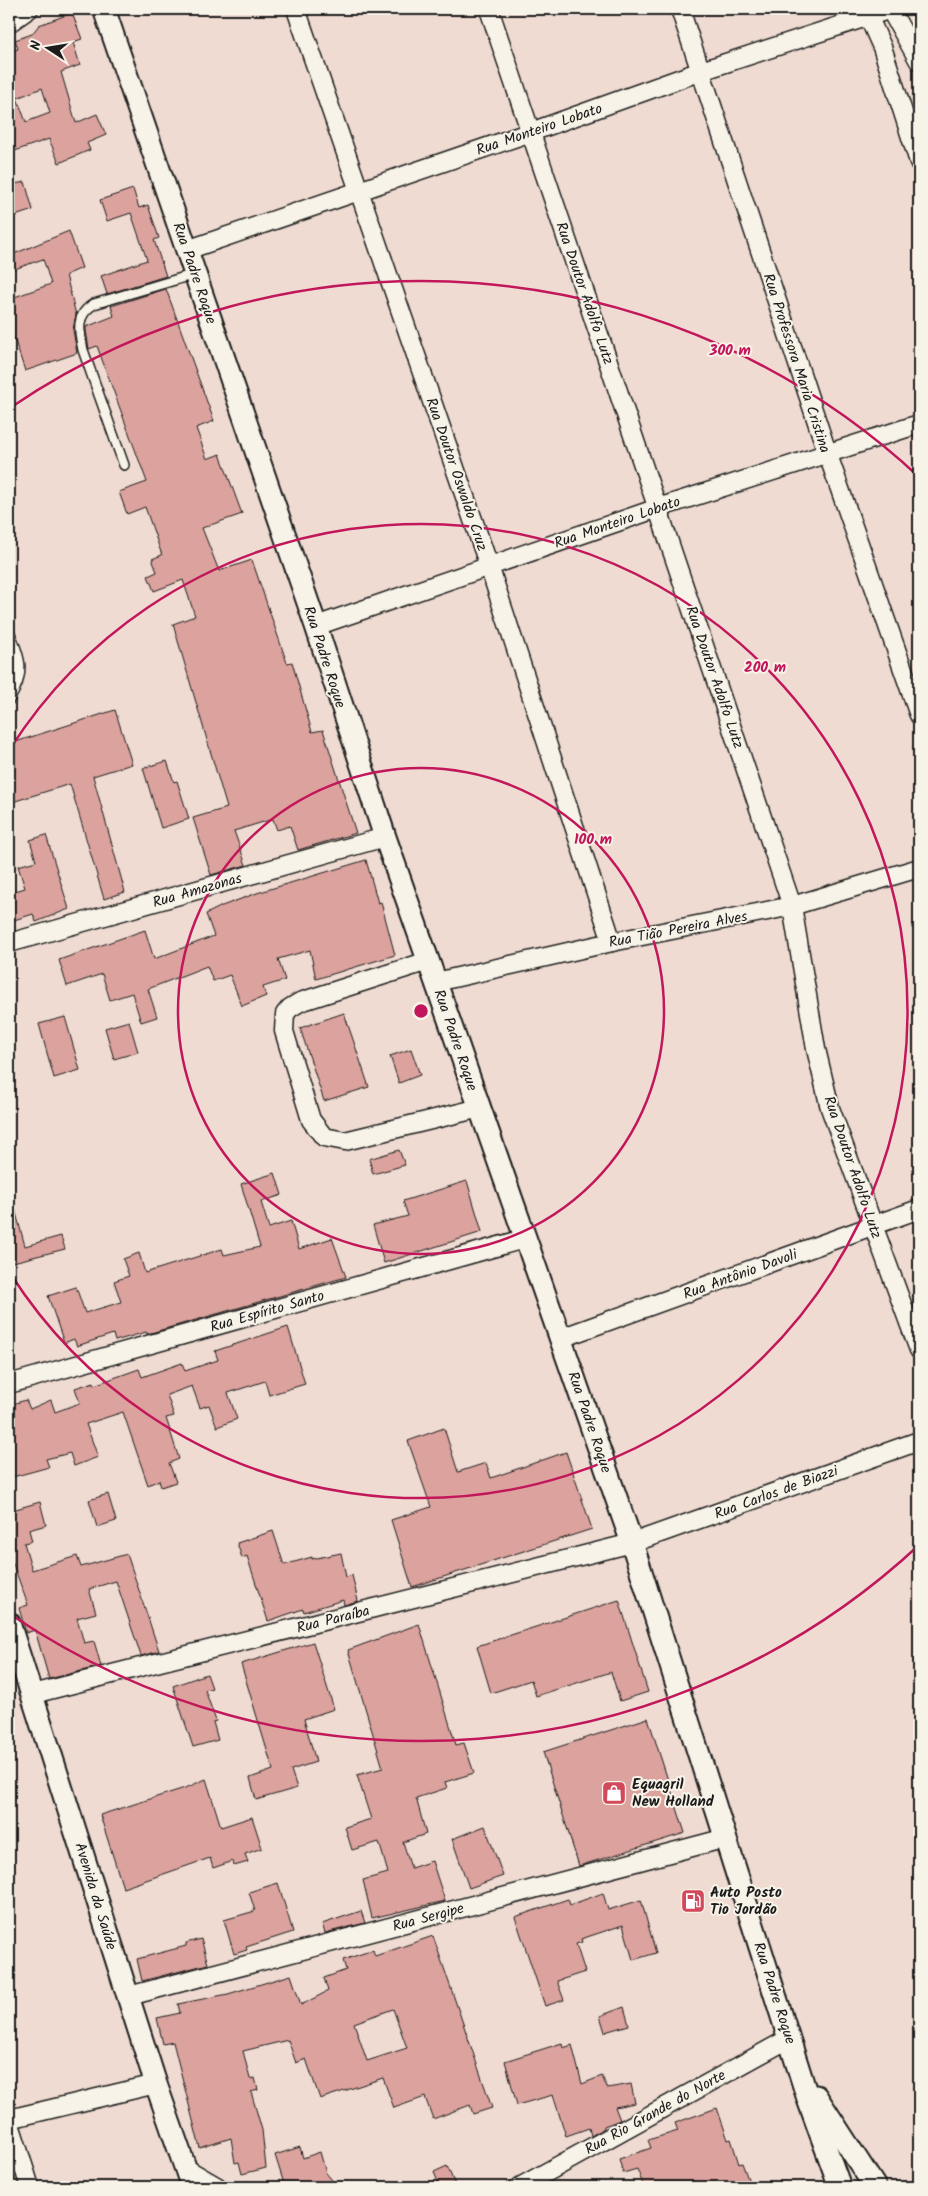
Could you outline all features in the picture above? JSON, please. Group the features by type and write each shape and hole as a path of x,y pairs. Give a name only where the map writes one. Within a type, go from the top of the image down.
{"street":[{"path":"9,23 29,9"},
{"name":"Rua Padre Roque","path":"104,9 316,626 384,837 632,1543 801,2073 840,2187"},
{"name":"Rua Doutor Oswaldo Cruz","path":"296,9 489,566 612,942"},
{"name":"Rua Doutor Adolfo Lutz","path":"489,9 792,906 816,1049 830,1108 919,1350"},
{"name":"Rua Professora Maria Cristina","path":"680,9 827,452 919,715"},
{"path":"890,9 919,60"},
{"name":"Rua Monteiro Lobato","path":"187,250 531,132 867,12 890,9"},
{"path":"867,12 882,48 919,162"},
{"name":"Rua Monteiro Lobato","path":"316,626 658,508 827,452 919,424"},
{"name":"Rua Amazonas","path":"9,943 384,837"},
{"name":"Rua Tião Pereira Alves","path":"436,982 612,942 792,906 919,868"},
{"path":"428,961 300,1002 290,1008 286,1014 284,1031 311,1120 324,1137 345,1141 480,1108"},
{"name":"Rua Antônio Davoli","path":"561,1338 919,1210"},
{"name":"Rua Espírito Santo","path":"9,1384 524,1238"},
{"name":"Rua Carlos de Biazzi","path":"632,1543 919,1441"},
{"name":"Rua Paraíba","path":"33,1694 632,1543"},
{"name":"Avenida da Saúde","path":"9,1622 156,2084 190,2178"},
{"name":"Rua Sergipe","path":"129,1996 726,1838"},
{"name":"Rua Rio Grande do Norte","path":"520,2187 790,2038"},
{"name":"Rua Padre Roque","path":"801,2073 875,2187"},
{"path":"30,2187 9,2120 156,2084"},
{"path":"190,2178 218,2187"}],"lane":[{"path":"124,465 83,350 80,334 81,316 85,310 94,304 195,274"},
{"path":"9,631 19,656 21,670 16,689 9,700"}],"building":[{"path":"72,13 82,39 73,42 80,65 61,72 76,123 97,114 106,135 87,143 90,150 59,163 49,139 9,153 9,52 18,49 15,40 32,34 39,25","holes":["42,88 50,113 26,122 17,98"]},
{"path":"25,182 33,210 9,218 9,185"},
{"path":"133,189 139,208 148,205 159,238 154,240 166,276 107,294 101,276 147,260 131,213 107,221 100,200"},
{"path":"69,231 82,268 66,275 76,315 73,330 77,353 25,371 9,323 9,299 51,284 43,259 9,271 9,256"},
{"path":"166,289 214,421 196,428 207,459 220,454 242,514 202,528 219,571 252,560 287,663 292,662 312,732 323,730 356,833 298,850 290,826 277,830 273,819 234,831 246,865 211,875 193,818 227,808 173,624 195,616 183,580 154,591 148,576 157,572 152,559 162,555 145,507 127,514 119,492 147,482 97,346 89,349 86,330 86,327 114,316 111,306"},
{"path":"115,710 132,764 93,776 125,892 104,899 70,784 9,803 9,744"},
{"path":"167,761 174,782 177,781 189,819 161,828 143,768"},
{"path":"46,835 69,909 36,922 33,914 11,921 9,893 25,888 18,866 36,861 30,840"},
{"path":"366,860 378,903 381,902 395,955 316,979 310,950 278,959 285,980 263,987 266,996 242,1006 230,975 213,981 207,966 148,989 157,1017 141,1022 132,993 110,1000 102,974 67,986 59,960 145,930 154,959 214,936 206,914 222,906 257,893"},
{"path":"344,1013 369,1087 324,1101 300,1028"},
{"path":"65,1017 80,1070 54,1078 39,1024"},
{"path":"129,1021 138,1052 114,1059 105,1028"},
{"path":"411,1049 420,1075 399,1083 390,1056"},
{"path":"399,1150 405,1165 373,1174 369,1159"},
{"path":"275,1173 282,1195 261,1202 269,1228 291,1221 299,1249 332,1238 346,1277 147,1334 146,1332 115,1341 113,1334 77,1346 74,1339 64,1343 48,1296 76,1287 85,1313 121,1302 114,1281 129,1276 123,1259 139,1253 145,1273 222,1249 224,1255 260,1247 241,1184"},
{"path":"467,1181 482,1232 384,1263 373,1225 408,1216 403,1201"},
{"path":"9,1202 13,1202 25,1246 61,1236 65,1249 9,1263"},
{"path":"288,1327 305,1384 269,1395 265,1381 228,1393 237,1419 217,1427 209,1405 200,1408 192,1386 167,1395 174,1416 166,1418 179,1459 169,1463 176,1482 161,1487 159,1480 148,1485 123,1412 86,1424 98,1457 74,1466 70,1453 46,1459 49,1467 9,1478 9,1405 26,1400 30,1409 51,1400 55,1412 80,1403 75,1388 94,1382 94,1385 139,1369 142,1377 182,1363 185,1371 218,1360 215,1351"},
{"path":"444,1428 458,1472 486,1463 491,1478 566,1452 592,1529 412,1587 391,1520 431,1507 408,1441"},
{"path":"108,1494 116,1521 97,1527 89,1500"},
{"path":"40,1502 46,1525 29,1530 32,1541 24,1543 32,1570 77,1556 81,1567 127,1554 159,1651 141,1656 116,1581 89,1589 96,1613 77,1618 84,1643 94,1641 101,1666 49,1679 35,1630 26,1633 19,1608 28,1605 9,1553 9,1511"},
{"path":"273,1531 284,1565 312,1557 312,1559 341,1553 346,1577 352,1575 358,1601 344,1605 343,1600 304,1612 303,1609 268,1621 247,1556 242,1558 237,1543"},
{"path":"619,1600 648,1692 620,1701 611,1672 536,1696 531,1680 491,1693 477,1646"},
{"path":"419,1624 456,1745 464,1743 474,1773 445,1782 447,1788 416,1798 426,1834 403,1842 411,1868 432,1861 445,1901 372,1918 363,1880 388,1873 379,1842 352,1850 345,1827 371,1819 357,1775 383,1768 348,1650"},
{"path":"313,1642 334,1709 304,1719 316,1762 291,1770 297,1788 256,1800 250,1778 273,1770 241,1664"},
{"path":"207,1674 212,1688 205,1690 216,1721 213,1722 218,1740 193,1747 173,1686"},
{"name":"Equagril New Holland","path":"648,1718 685,1833 579,1866 543,1752"},
{"path":"206,1779 221,1827 252,1817 262,1848 245,1854 248,1862 234,1866 233,1861 213,1868 210,1858 123,1888 100,1815 188,1787"},
{"path":"485,1826 503,1876 469,1888 452,1839"},
{"path":"278,1883 293,1932 246,1947 247,1950 234,1954 224,1920 255,1911 249,1892"},
{"path":"603,1893 608,1910 641,1900 656,1953 633,1960 623,1925 581,1939 582,1942 576,1944 585,1972 557,1981 564,2000 545,2006 515,1917 568,1899 570,1905"},
{"path":"361,1911 365,1923 325,1933 322,1924"},
{"path":"433,1936 492,2108 473,2114 470,2105 433,2119 425,2097 394,2108 383,2078 320,2099 306,2059 296,2063 288,2040 243,2051 250,2079 255,2078 258,2090 251,2092 262,2130 266,2168 242,2174 239,2162 235,2163 231,2138 200,2148 173,2042 163,2044 157,2018 180,2013 178,2004 228,1994 291,1975 301,2005 328,1991 324,1978 346,1970 343,1960 373,1950 375,1956","holes":["393,2009 407,2048 367,2061 354,2023"]},
{"path":"201,1939 208,1964 142,1981 137,1959 186,1946 186,1943"},
{"path":"624,2007 629,2025 605,2032 600,2016"},
{"path":"562,2043 563,2048 572,2045 582,2084 602,2076 607,2088 631,2084 635,2103 615,2107 620,2120 604,2126 604,2128 591,2136 589,2128 566,2136 553,2095 517,2105 505,2061"},
{"path":"717,2108 728,2140 731,2139 739,2164 742,2163 751,2187 644,2187 637,2169 623,2173 619,2159 651,2148 648,2140 678,2131 675,2123"},
{"path":"300,2147 303,2158 320,2152 326,2173 338,2187 285,2187 275,2155"},
{"path":"447,2166 456,2187 440,2187 434,2172"}],"place":[{"name":"Equagril New Holland","path":"614,1793"},
{"name":"Auto Posto Tio Jordão","path":"693,1901"}]}
